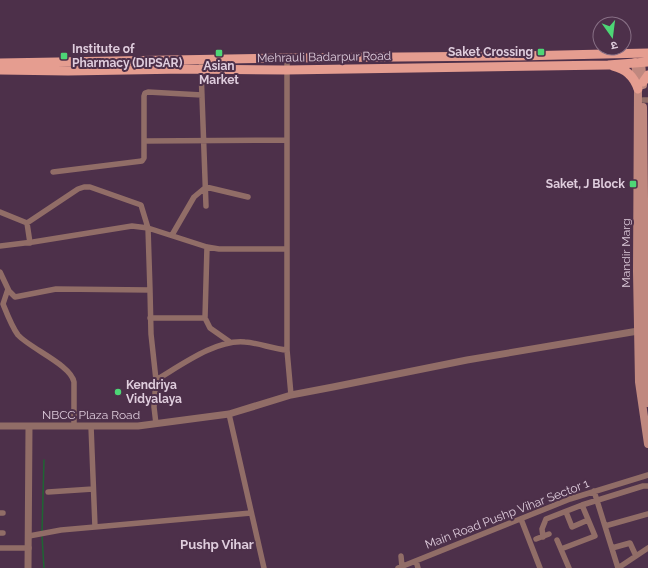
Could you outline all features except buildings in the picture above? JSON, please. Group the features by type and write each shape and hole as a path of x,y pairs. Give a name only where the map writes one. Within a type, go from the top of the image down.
{"main road":[{"path":"640,60 648,53"},
{"path":"518,56 518,66"},
{"name":"Mehrauli Badarpur Road","path":"0,70 68,71 287,58 518,56 640,60"},
{"name":"Mehrauli Badarpur Road","path":"0,63 202,64 286,70 608,65 640,60"},
{"name":"Mandir Marg","path":"640,60 646,100 647,357 645,382 648,444"},
{"path":"608,65 628,72 635,81 643,82"},
{"name":"Mandir Marg","path":"643,82 638,331 648,403"}],"street":[{"path":"287,58 287,350 291,396"},
{"path":"202,64 206,206"},
{"path":"53,172 142,161 144,158 145,93 202,95"},
{"path":"144,142 286,140"},
{"path":"27,223 78,189 90,186 141,205 148,228 150,318 156,380 154,407 156,424"},
{"path":"206,186 248,197"},
{"path":"172,235 194,197 206,186"},
{"path":"0,212 27,223"},
{"path":"27,223 30,243"},
{"path":"0,246 30,243 132,226 148,228 207,247 229,250 286,249"},
{"path":"207,247 205,318 210,328 230,342"},
{"path":"0,272 8,289 13,295 18,297 49,289 150,290"},
{"path":"8,289 3,304 18,334 34,348 58,363 72,375 74,382 74,426"},
{"path":"150,318 205,318"},
{"name":"NBCC Plaza Road","path":"0,426 138,426 229,414 291,396 467,360 638,331"},
{"path":"156,380 208,350 230,342 245,342 274,349 287,350"},
{"path":"229,414 264,568"},
{"path":"28,568 30,426"},
{"path":"91,426 95,527"},
{"name":"Main Road Pushp Vihar Sector 1","path":"400,567 570,499 648,475"},
{"path":"543,537 542,529 546,519 597,500 643,486 648,486"},
{"path":"48,492 93,489"},
{"path":"594,491 618,568 648,548"},
{"path":"561,549 594,536 582,505"},
{"path":"566,512 572,527 588,520"},
{"path":"29,536 61,530 251,513"},
{"path":"605,526 648,514"},
{"path":"521,519 540,568"},
{"path":"536,539 550,534"},
{"path":"557,540 569,568"},
{"path":"612,548 630,543 636,556"},
{"path":"0,548 28,548"},
{"path":"400,556 400,567"},
{"path":"416,561 418,568"}],"waterway":[{"path":"42,532 44,460"},
{"path":"42,536 44,568"}],"place":[{"name":"Saket Crossing","path":"541,52"},
{"name":"Asian Market","path":"219,53"},
{"name":"Institute of Pharmacy (DIPSAR)","path":"64,56"},
{"name":"Saket, J Block","path":"633,184"},
{"name":"Kendriya Vidyalaya","path":"118,392"}],"district":[{"name":"Pushp Vihar","path":"217,544"}]}
